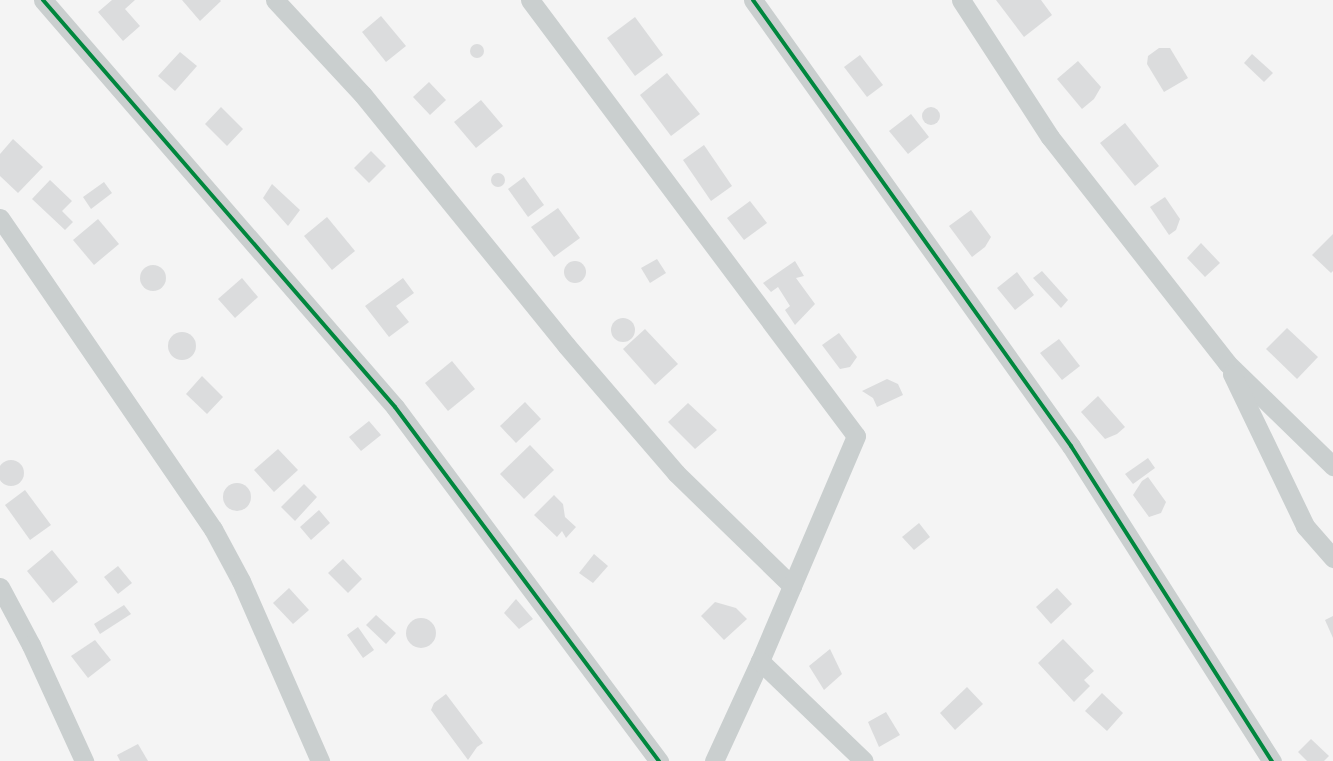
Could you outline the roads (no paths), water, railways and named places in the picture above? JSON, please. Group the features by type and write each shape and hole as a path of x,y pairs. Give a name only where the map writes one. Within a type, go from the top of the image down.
{"street":[{"path":"43,0 395,407 659,761"},
{"path":"275,0 363,95 566,345 676,473 792,586"},
{"path":"530,0 856,436 760,661 714,761"},
{"path":"753,0 1071,446 1272,761"},
{"path":"961,0 1050,137 1227,363 1333,466"},
{"path":"0,218 213,529 241,581 320,761"},
{"path":"1227,363 1305,526 1333,558"},
{"path":"0,587 31,644 84,761"},
{"path":"760,661 864,761"}]}
